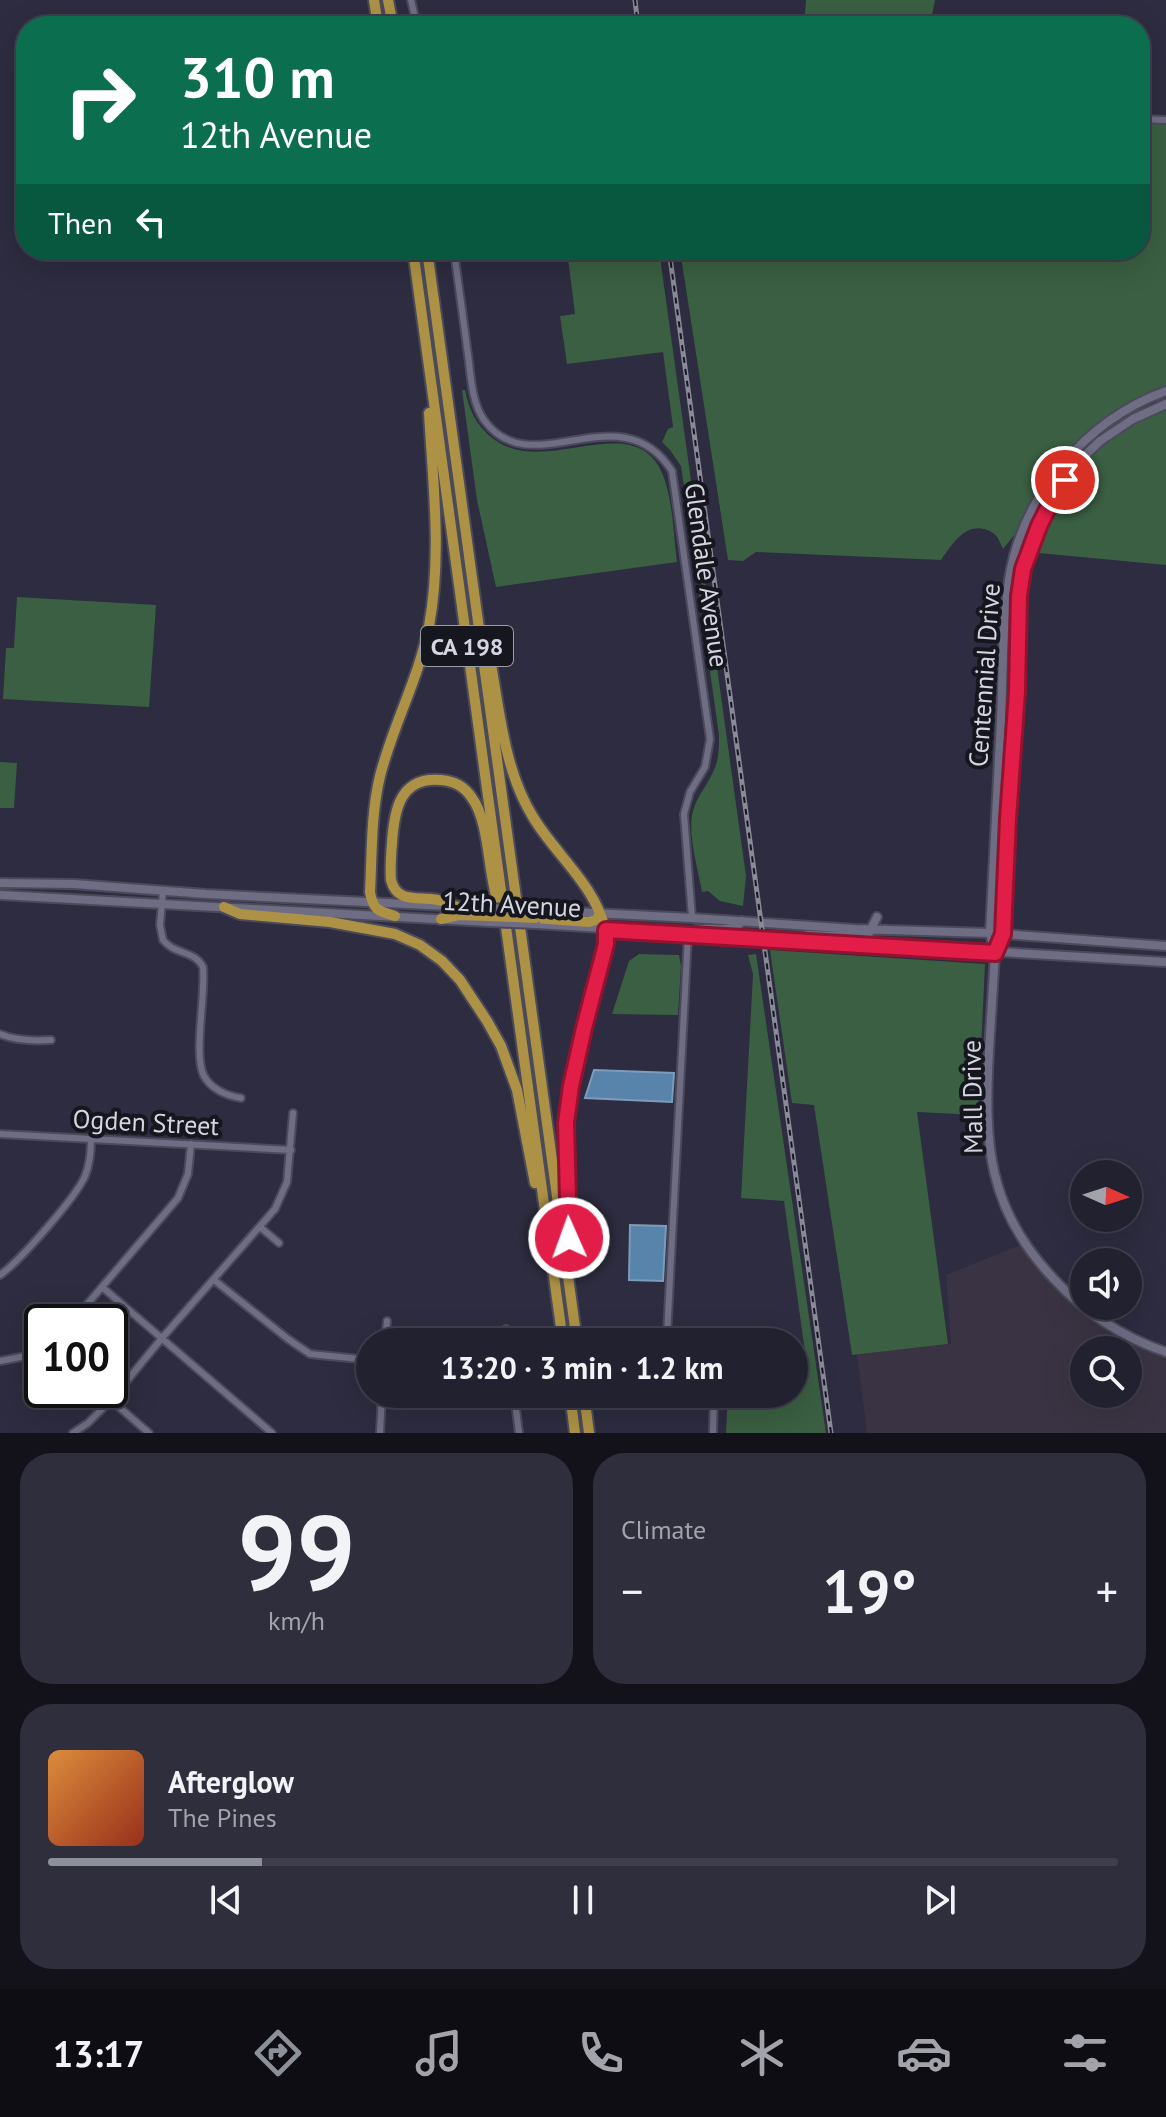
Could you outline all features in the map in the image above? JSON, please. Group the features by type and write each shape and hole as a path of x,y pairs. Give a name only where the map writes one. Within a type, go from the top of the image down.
{"highway":[{"name":"CA 198","path":"414,260 561,1328"},
{"name":"CA 198","path":"428,260 575,1328"},
{"path":"395,916 375,908 372,903 375,807 380,778 417,671 429,625 435,580 428,359"},
{"path":"467,537 515,779 532,817 594,900 606,930 606,944 571,1086 566,1123 570,1291"},
{"path":"458,907 439,900 400,896 391,880 395,810 407,791 426,781 457,784 468,792 476,804 507,933"},
{"path":"224,907 240,914 316,920 395,934 431,952 452,970 494,1032 513,1075 552,1265"},
{"path":"441,919 459,915 488,915 589,922 596,920 600,914"},
{"path":"572,1408 575,1433"},
{"path":"586,1408 589,1433"}],"main road":[{"name":"Centennial Drive","path":"990,933 1002,691 1013,563 1034,507 1061,465 1094,432 1134,406 1166,391"},
{"name":"Centennial Drive","path":"1003,934 1017,692 1019,596 1028,552 1055,494 1075,465 1100,441 1133,419 1164,404"},
{"name":"12th Avenue","path":"0,883 74,884 458,907 488,915"},
{"name":"12th Avenue","path":"0,895 441,919"},
{"name":"12th Avenue","path":"600,914 872,930 990,933 1166,946"},
{"path":"792,940 808,935 867,937 877,917"},
{"name":"12th Avenue","path":"535,918 606,930 1166,962"},
{"path":"688,935 698,928 730,930 737,928 742,921"},
{"name":"Mall Drive","path":"990,933 995,953 987,1124 995,1175 1009,1215 1030,1251 1069,1296 1116,1329 1166,1352"},
{"name":"Mall Drive","path":"995,953 1003,934"}],"street":[{"name":"Glendale Avenue","path":"455,260 474,392 484,419 503,436 527,444 605,435 638,440 660,455 672,471 710,739 705,767 690,792 684,814 692,918"},
{"path":"163,891 160,934 163,940 175,950 192,954 203,967 200,1054 203,1075 217,1089 241,1098"},
{"path":"667,1328 688,935"},
{"path":"0,1034 51,1040"},
{"path":"128,1379 275,1209 287,1182 293,1113"},
{"name":"Ogden Street","path":"0,1134 291,1150"},
{"path":"0,1275 82,1184 90,1158 91,1139"},
{"path":"87,1304 178,1198 188,1174 191,1144"},
{"path":"260,1227 279,1243"},
{"path":"214,1280 310,1354 356,1359"},
{"path":"102,1287 272,1433"},
{"path":"386,1328 387,1321"},
{"path":"0,1361 24,1356"},
{"path":"73,1433 103,1408"},
{"path":"120,1408 149,1433"},
{"path":"380,1433 381,1408"},
{"path":"516,1408 519,1433"},
{"path":"713,1433 714,1408"}],"shaded area":[{"path":"1025,1243 1070,1292 1070,1320 1104,1320 1135,1336 1070,1336 1070,1408 1142,1408 1142,1340 1166,1352 1166,1433 867,1433 857,1354 951,1344 946,1275"}],"green space":[{"path":"806,0 935,0 932,16 805,16"},
{"path":"1150,119 1166,120 1166,391 1134,406 1061,465 1055,462 1016,533 1003,549 993,533 979,528 960,536 941,560 756,552 743,561 728,560 682,260 1150,260"},
{"path":"568,260 660,260 746,876 743,906 720,901 708,891 702,892 692,840 693,811 715,768 719,735 681,466 662,442 668,429 673,427 663,352 567,364 560,316 575,314"},
{"path":"462,390 465,390 471,410 481,427 491,437 511,448 533,452 625,444 643,450 658,465 667,486 677,562 496,587 477,500"},
{"path":"1166,404 1166,565 1028,552 1055,494 1100,441"},
{"path":"17,597 156,605 149,707 3,699 6,648 14,648"},
{"path":"0,762 17,763 14,808 0,808"},
{"path":"770,950 985,964 978,1115 917,1112 948,1344 852,1355 814,1105 792,1103"},
{"path":"639,954 679,955 678,1015 612,1014 629,961"},
{"path":"756,954 826,1433 726,1433 727,1408 808,1408 808,1328 802,1328 784,1201 741,1198 753,974 748,955"}],"water":[{"path":"594,1070 674,1073 672,1102 585,1098"},
{"path":"630,1225 666,1226 663,1281 629,1280"}],"railway":[{"path":"635,0 637,16"},
{"path":"670,260 831,1433"}],"route":[{"path":"569,1238 566,1123 571,1086 606,944 606,930 995,953 1003,934 1017,692 1019,596 1028,552 1055,494 1065,480"}]}
